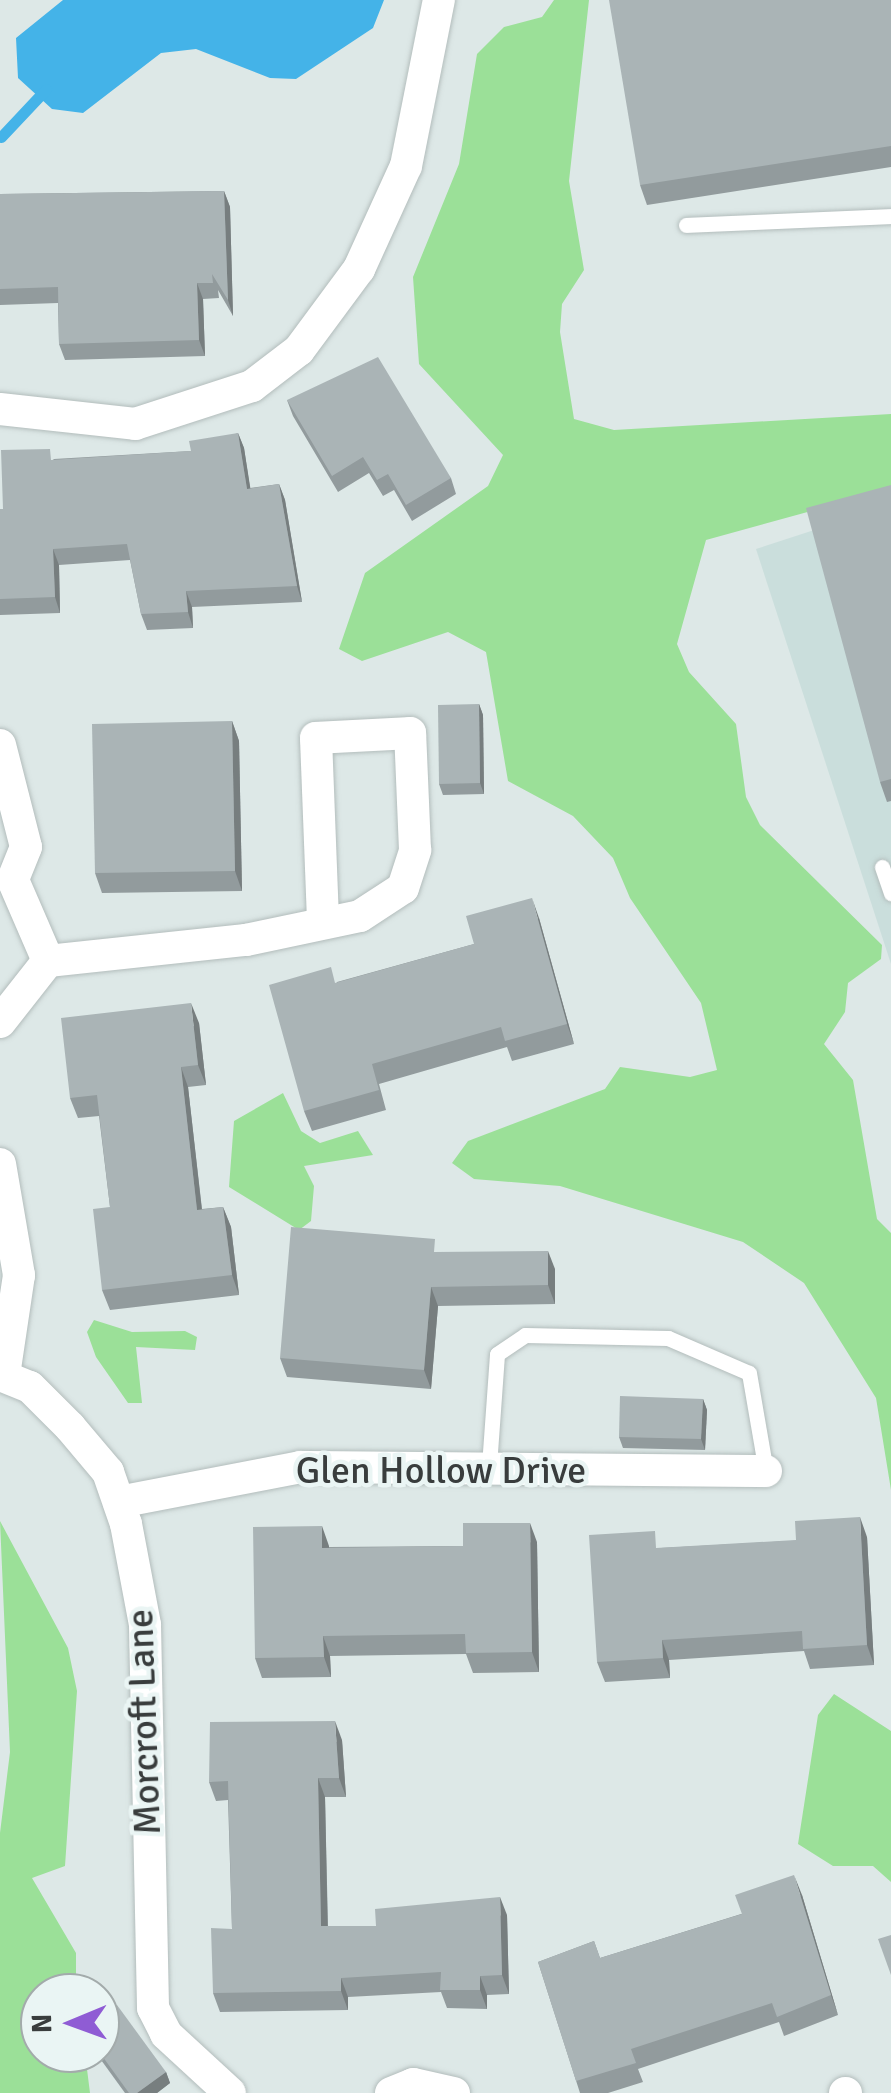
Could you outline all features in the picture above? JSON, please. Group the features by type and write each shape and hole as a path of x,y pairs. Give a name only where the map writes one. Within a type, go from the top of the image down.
{"street":[{"path":"0,409 135,424 252,386 299,350 358,270 406,166 438,0"},
{"path":"0,1022 48,961 186,949 360,916 403,888 414,850 410,733 316,738 323,923"},
{"path":"0,746 26,846 6,881 48,961"},
{"path":"0,1164 19,1275 2,1375"},
{"name":"Morcroft Lane","path":"2,1375 30,1387 70,1427 108,1472 119,1502 145,1625 153,2008 166,2034 227,2092"},
{"name":"Glen Hollow Drive","path":"119,1502 300,1467 766,1471"},
{"path":"391,2093 413,2084 454,2093"}],"lane":[{"path":"686,224 891,216"},
{"path":"882,867 891,893"},
{"path":"489,1466 497,1354 525,1335 668,1338 748,1373 766,1471"}],"shaded area":[{"path":"891,505 891,964 756,549"}],"green space":[{"path":"554,0 589,0 569,181 584,270 562,304 560,332 574,419 614,430 891,414 891,489 706,540 677,644 689,672 736,724 746,797 760,825 882,945 881,959 848,983 845,1012 824,1044 853,1080 877,1219 891,1233 891,1490 876,1398 804,1283 743,1242 560,1186 474,1179 452,1163 468,1141 605,1089 620,1067 690,1077 717,1070 701,1003 630,898 613,858 573,816 508,781 486,652 448,632 362,661 339,649 365,573 488,486 503,455 419,364 413,277 459,164 477,54 504,27 542,17"},
{"path":"283,1093 301,1131 320,1143 358,1131 373,1155 304,1166 314,1186 311,1221 299,1230 229,1187 234,1121"},
{"path":"94,1320 132,1332 185,1331 197,1337 195,1350 136,1347 142,1403 128,1403 96,1357 87,1332"},
{"path":"0,1521 68,1648 77,1691 65,1866 32,1878 76,1953 76,1973 20,1973 20,2073 88,2073 90,2093 0,2093 0,1833 10,1752"},
{"path":"834,1694 891,1731 891,1882 873,1866 833,1866 798,1844 818,1715"}],"water":[{"path":"63,0 384,0 373,28 296,79 270,78 196,49 161,53 83,113 52,109 18,78 16,38"}],"building":[{"path":"609,0 891,0 891,146 640,185"},
{"path":"224,191 228,300 212,274 213,283 197,283 199,340 59,344 58,287 0,289 0,194"},
{"path":"378,357 451,478 406,505 388,474 377,480 363,457 332,476 287,400"},
{"path":"238,433 247,489 279,484 297,586 186,591 188,612 141,614 127,544 53,549 55,597 0,599 1,450 50,449 51,460 191,451 189,441"},
{"path":"891,485 891,779 880,782 806,508"},
{"path":"479,704 480,783 439,784 438,705"},
{"path":"232,721 235,871 95,873 92,724"},
{"path":"532,898 567,1024 505,1041 501,1027 372,1064 379,1090 304,1111 269,985 331,967 335,983 474,944 466,916"},
{"path":"191,1003 198,1065 181,1067 197,1210 223,1207 232,1275 102,1290 93,1209 110,1207 97,1095 70,1098 61,1018"},
{"path":"291,1227 435,1239 434,1252 548,1251 548,1285 431,1287 424,1370 280,1358"},
{"path":"620,1396 703,1399 701,1439 619,1437"},
{"path":"860,1517 867,1645 803,1649 802,1631 662,1640 663,1658 597,1662 589,1535 655,1531 656,1548 796,1540 795,1521"},
{"path":"463,1523 530,1523 532,1652 466,1653 465,1634 323,1636 324,1657 255,1658 253,1527 322,1526 322,1548 463,1546"},
{"path":"335,1721 339,1778 318,1778 321,1926 376,1926 375,1909 500,1897 502,1975 480,1976 480,1990 440,1990 441,1972 341,1978 341,1991 213,1993 211,1928 232,1929 228,1781 209,1782 210,1722"},
{"path":"794,1875 831,1995 777,2017 772,2003 631,2049 636,2063 576,2081 538,1962 594,1941 600,1958 742,1914 735,1895"},
{"path":"891,1935 891,1975 878,1939"},
{"path":"120,2009 166,2072 137,2093 129,2093 114,2073 120,2073"}],"waterway":[{"path":"1,137 46,89"}]}
